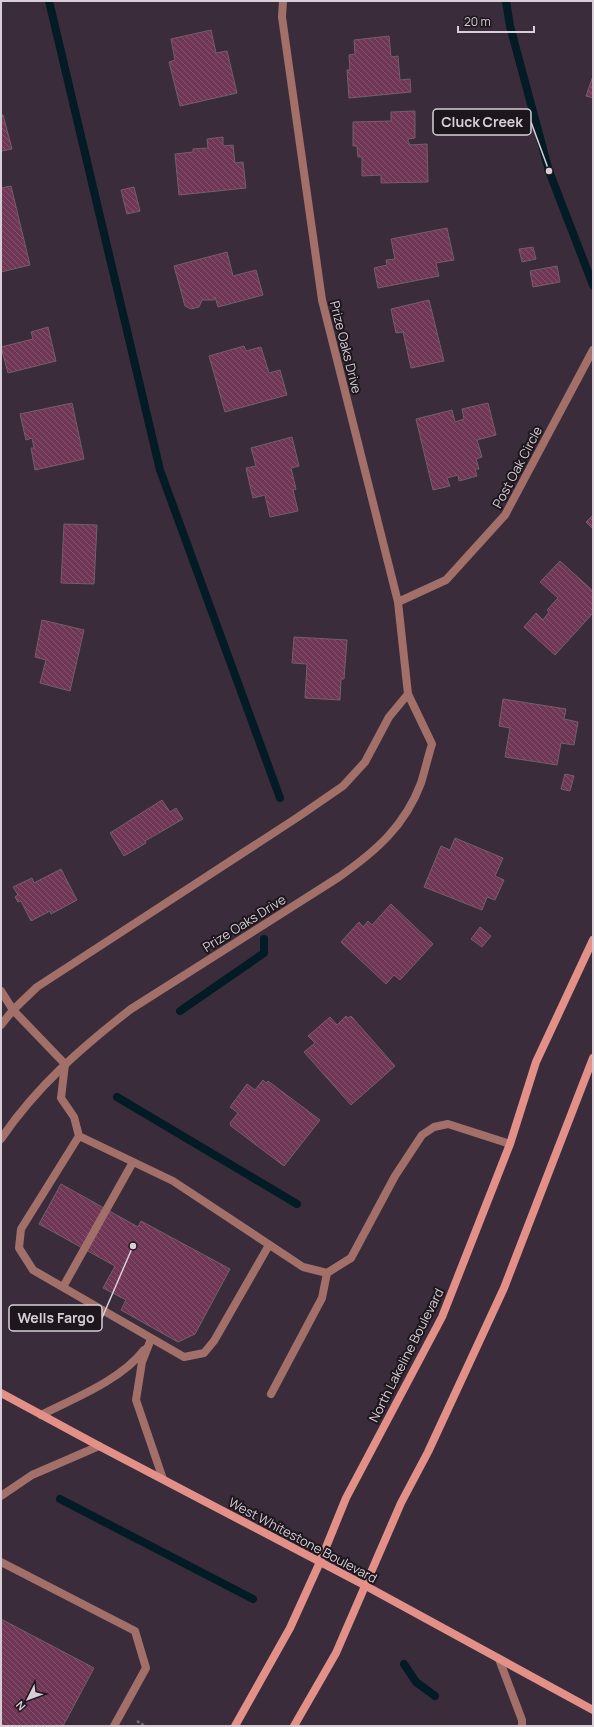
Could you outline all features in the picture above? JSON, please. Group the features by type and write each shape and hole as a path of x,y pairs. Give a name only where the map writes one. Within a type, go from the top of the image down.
{"main road":[{"name":"North Lakeline Boulevard","path":"234,1726 290,1628 320,1562 346,1498 442,1317 510,1144 536,1062 593,940"},
{"path":"294,1726 336,1652 401,1503 428,1452 504,1288 593,1058"},
{"name":"West Whitestone Boulevard","path":"1,1393 366,1586 593,1710"}],"street":[{"name":"Prize Oaks Drive","path":"1,1139 22,1110 44,1084 84,1046 131,1009 368,857 389,837 403,818 420,784 432,744 408,694 398,602 322,300 282,17 282,1"},
{"name":"Post Oak Circle","path":"398,602 446,580 505,515 593,350"},
{"path":"1,1025 13,1010 37,987 298,817 343,786 365,762 389,717 408,694"},
{"path":"1,991 13,1010 65,1064 62,1098 74,1117 79,1136 21,1229 19,1248 32,1270 184,1357 204,1353 214,1341 269,1245"},
{"path":"79,1136 173,1181 303,1267 327,1273 351,1258 395,1176 422,1135 434,1127 448,1124 510,1144"},
{"path":"63,1287 133,1162"},
{"path":"271,1394 322,1298 327,1273"},
{"path":"41,1415 91,1390 121,1371 136,1359 152,1339"},
{"path":"152,1339 142,1362 136,1400 163,1479"},
{"path":"1,1496 32,1475 99,1446"},
{"path":"1,1562 135,1631 146,1668 114,1726"},
{"path":"499,1659 522,1720 522,1726"}],"building":[{"path":"211,30 216,53 227,51 237,93 180,106 169,62 175,60 171,39"},
{"path":"389,36 391,57 398,56 400,80 410,79 411,92 349,98 347,70 350,70 349,55 355,54 354,40"},
{"path":"593,76 593,98 586,96"},
{"path":"415,111 415,138 408,139 408,141 410,145 427,144 428,182 381,183 381,175 362,176 362,157 358,157 357,146 353,146 353,122 391,121 391,112"},
{"path":"1,115 3,115 12,149 1,151"},
{"path":"223,137 223,146 233,145 235,163 243,162 246,188 179,195 175,154 193,152 193,149 208,148 207,139"},
{"path":"11,186 30,265 1,272 1,188"},
{"path":"134,187 140,211 127,214 121,190"},
{"path":"447,228 454,260 436,263 439,276 378,288 374,268 387,265 386,260 395,259 391,239"},
{"path":"533,247 536,259 522,262 519,249"},
{"path":"227,252 233,276 256,270 263,295 218,307 215,297 214,300 202,300 199,307 191,309 185,306 174,266"},
{"path":"557,266 560,282 533,287 530,271"},
{"path":"429,300 444,361 411,368 403,332 396,333 391,309"},
{"path":"48,327 56,361 8,373 1,347 33,339 31,332"},
{"path":"244,346 246,351 261,347 269,373 280,370 287,395 225,412 209,356"},
{"path":"72,403 84,459 35,470 31,448 34,448 32,438 26,440 20,414"},
{"path":"488,403 496,435 477,440 482,457 476,459 479,469 475,469 477,476 459,481 458,475 447,478 450,486 433,490 416,419 452,410 455,422 464,419 462,409"},
{"path":"292,437 299,466 291,468 296,489 293,490 298,511 270,517 265,495 253,498 246,468 256,466 251,448"},
{"path":"593,515 593,529 586,522"},
{"path":"64,524 97,525 94,584 61,583"},
{"path":"560,561 593,591 593,613 555,655 524,627 536,613 543,620 549,612 547,610 558,598 540,582"},
{"path":"42,620 84,630 70,691 40,683 46,660 35,657"},
{"path":"294,637 347,640 344,679 341,679 340,700 305,698 307,664 292,663"},
{"path":"503,699 566,709 564,719 578,722 574,745 561,743 557,765 505,757 510,728 499,726"},
{"path":"565,774 574,776 570,791 561,789"},
{"path":"162,800 170,812 176,808 183,819 145,841 146,843 124,856 110,833"},
{"path":"455,838 503,858 495,876 504,880 495,900 487,897 482,910 424,887 441,846 450,850"},
{"path":"61,869 77,900 51,914 50,911 31,921 21,901 18,902 15,897 18,895 13,887 32,878 34,883"},
{"path":"391,904 433,944 400,980 394,975 386,984 341,942 359,922 363,927 368,921 372,925"},
{"path":"480,927 491,936 482,947 471,939"},
{"path":"346,1016 348,1018 351,1016 395,1066 351,1105 304,1052 315,1043 308,1036 330,1017 337,1025"},
{"path":"263,1080 266,1083 268,1081 320,1120 284,1166 231,1126 230,1123 238,1113 230,1107 247,1084 255,1090"},
{"path":"61,1184 138,1227 141,1221 230,1269 195,1334 178,1342 121,1310 126,1300 103,1288 115,1266 39,1224"},
{"path":"1,1619 94,1668 63,1726 1,1726"}],"waterway":[{"path":"49,1 160,470 280,798"},
{"path":"506,1 510,26 549,171 593,285"},
{"path":"180,1011 264,953 264,939"},
{"path":"117,1097 297,1204"},
{"path":"60,1499 253,1599"},
{"path":"404,1664 416,1682 435,1696"}],"place":[{"name":"Cluck Creek","path":"549,171"},
{"name":"Wells Fargo","path":"133,1246"}]}
